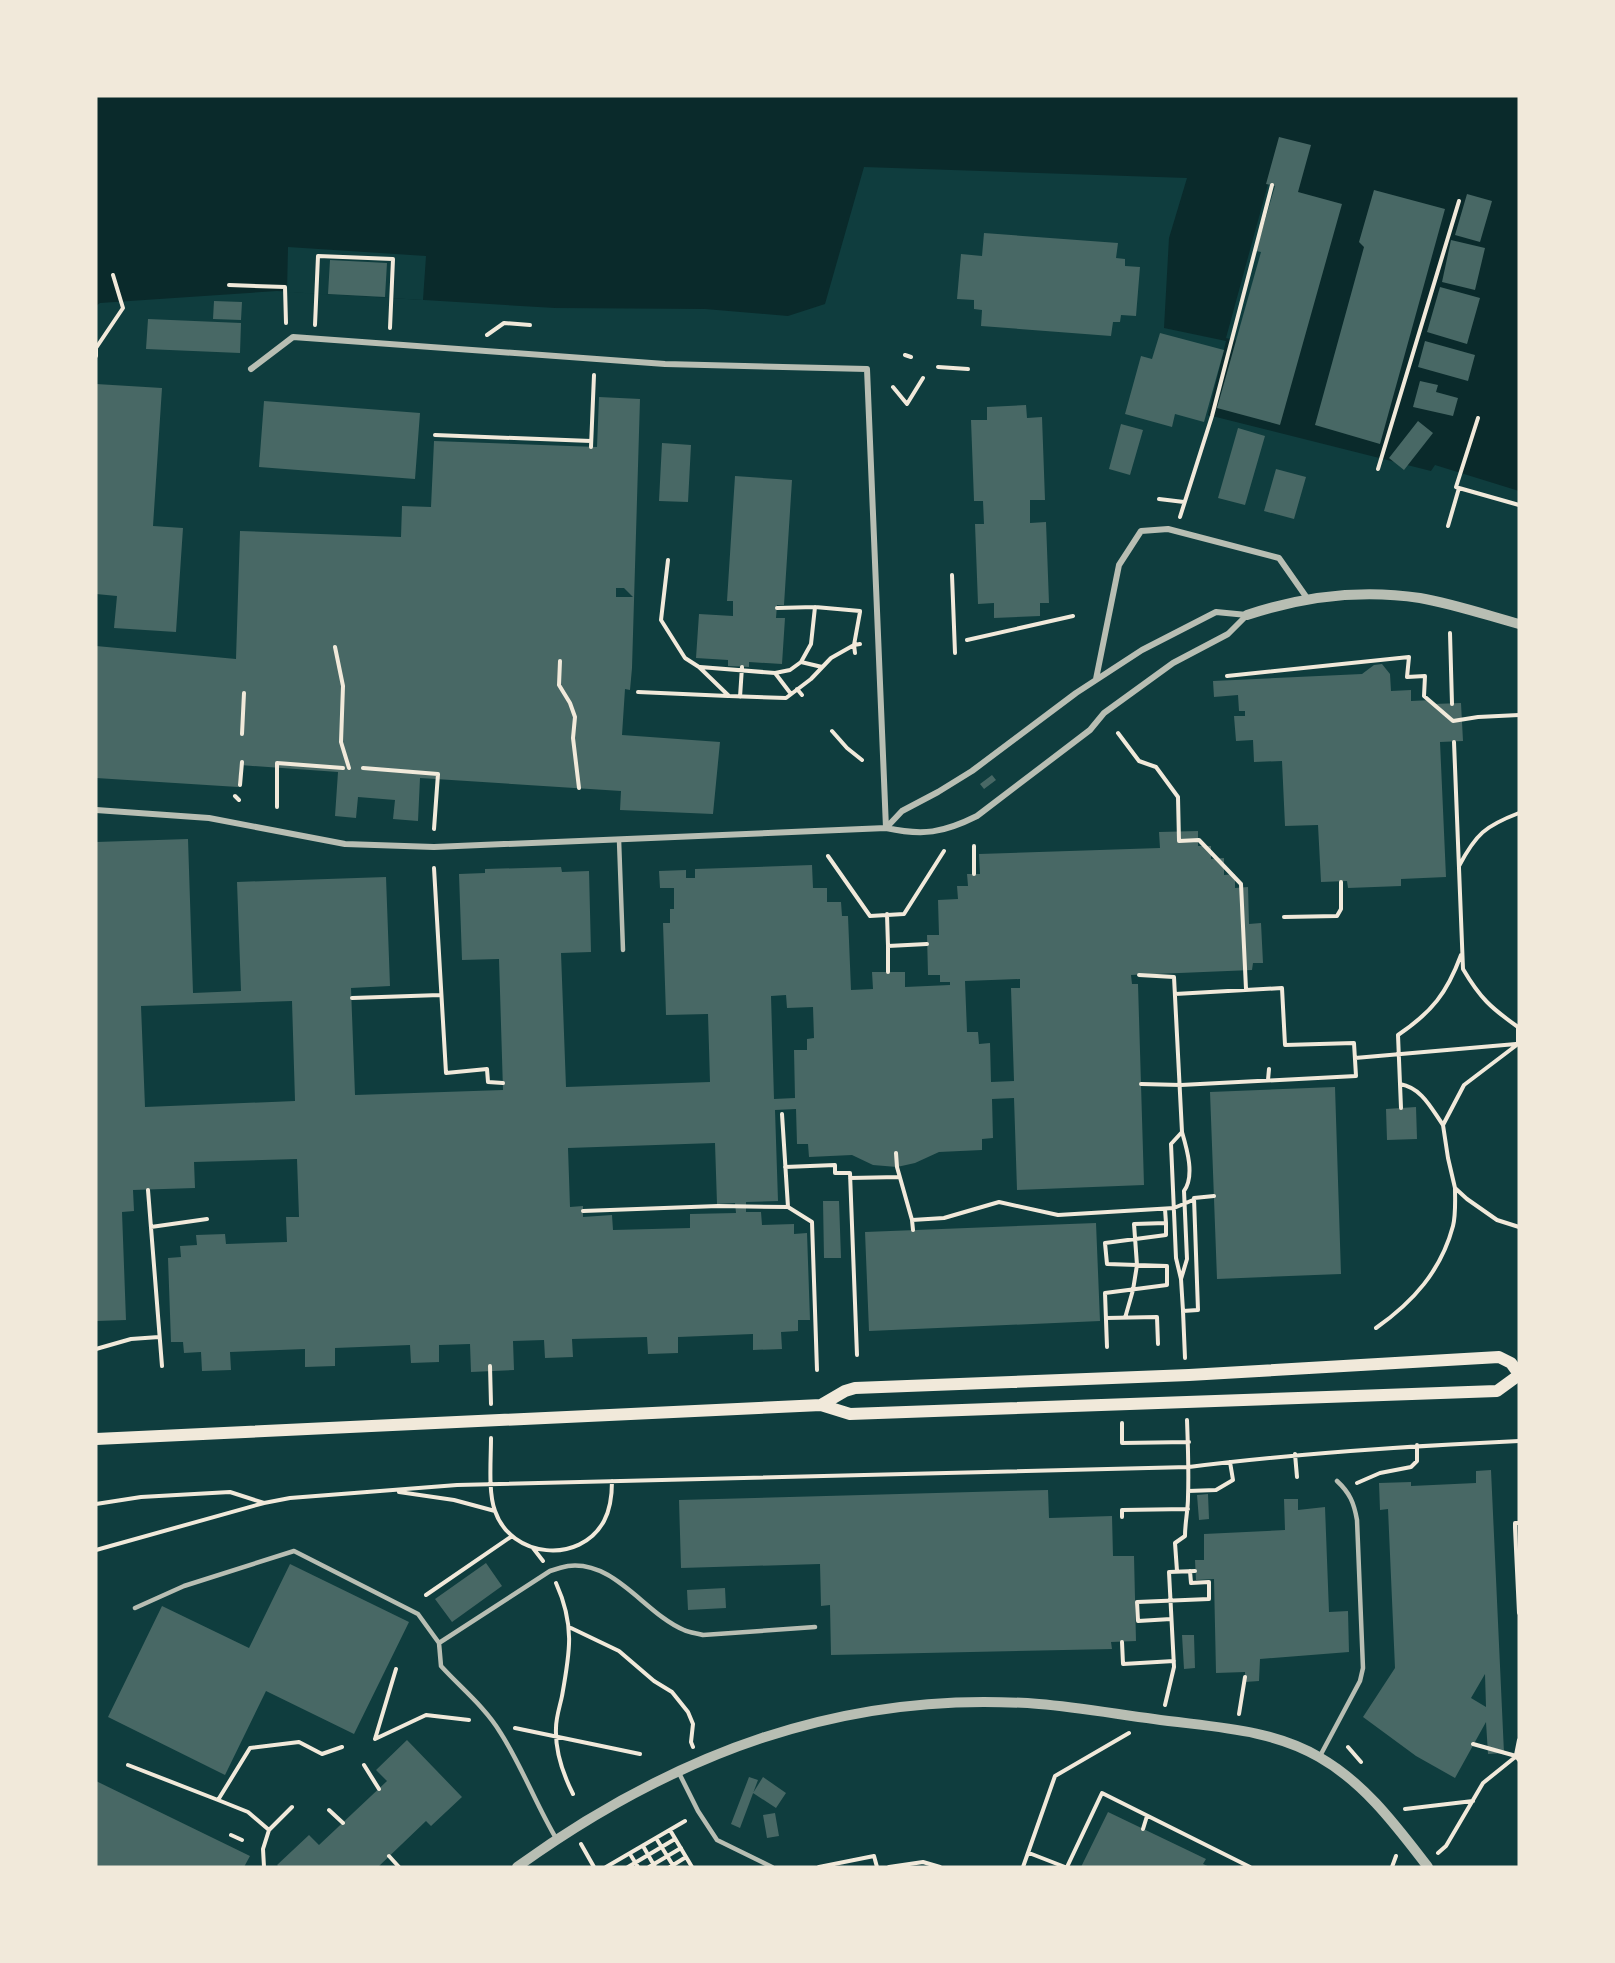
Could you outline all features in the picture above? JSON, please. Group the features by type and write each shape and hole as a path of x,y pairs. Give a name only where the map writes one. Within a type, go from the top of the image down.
{"main road":[{"path":"97,1439 821,1406 850,1414 1497,1391 1519,1375 1511,1363 1499,1357 1189,1376 855,1388 845,1390 821,1406"}],"street":[{"path":"251,369 293,337 665,364 867,369 886,828"},
{"path":"1096,680 1119,565 1141,531 1175,531 1279,558 1307,598"},
{"path":"886,828 902,811 972,771 1096,680 1142,650 1216,612 1247,615 1307,598 1366,593 1396,595 1448,604 1519,624"},
{"path":"96,810 209,818 345,844 434,847 886,828 909,833 927,833 961,824 977,816 1090,730 1104,713 1173,663 1228,634 1247,615"},
{"path":"517,1867 629,1795 678,1770 723,1752 795,1727 873,1711 952,1703 1038,1704 1237,1730 1289,1743 1320,1757 1343,1772 1364,1791 1428,1867"}],"lane":[{"path":"620,840 623,950"},
{"path":"1320,1757 1360,1681 1363,1668 1357,1520 1354,1504 1347,1490 1337,1481"},
{"path":"135,1608 184,1586 294,1551 418,1614 439,1643 441,1666 500,1731 541,1814 557,1840"},
{"path":"439,1643 550,1571 570,1566 591,1568 610,1576 670,1623 686,1631 703,1635 815,1627"},
{"path":"678,1770 698,1811 717,1840 772,1867"}],"path":[{"path":"1175,531 1212,416 1272,185"},
{"path":"1378,469 1459,201"},
{"path":"314,339 318,256 393,259 389,344"},
{"path":"96,356 96,348 123,308 113,275"},
{"path":"229,285 285,287 286,326 293,337"},
{"path":"478,350 489,332 504,323 530,325"},
{"path":"905,355 911,357"},
{"path":"938,367 968,369"},
{"path":"893,387 907,404 922,378"},
{"path":"591,447 593,381"},
{"path":"1478,418 1456,487 1519,505"},
{"path":"435,435 591,441"},
{"path":"1448,526 1459,488"},
{"path":"1159,499 1184,502"},
{"path":"668,560 661,620 685,658 699,667 729,696"},
{"path":"952,575 954,653"},
{"path":"777,608 815,607 876,611"},
{"path":"699,667 775,673 790,670 801,662 811,644 815,607"},
{"path":"855,653 854,645 860,610"},
{"path":"967,639 1073,616"},
{"path":"1449,633 1452,704"},
{"path":"638,692 786,698 831,658 854,645 860,645"},
{"path":"335,647 343,686 341,742 349,768"},
{"path":"1227,676 1409,657 1407,677 1425,675 1424,696 1453,721 1519,715"},
{"path":"560,662 559,685 575,717 573,738 579,788"},
{"path":"801,662 823,667"},
{"path":"740,697 742,669"},
{"path":"775,673 791,694"},
{"path":"797,689 802,695"},
{"path":"242,734 244,693"},
{"path":"832,731 862,760"},
{"path":"1118,733 1139,761 1156,767 1178,797 1179,841 1199,840 1241,884 1246,989"},
{"path":"1454,742 1463,969 1475,991 1489,1006 1518,1027 1519,1044"},
{"path":"240,785 242,762"},
{"path":"277,807 277,763 343,768"},
{"path":"363,768 438,774 434,829"},
{"path":"234,796 239,800"},
{"path":"1459,866 1477,836 1495,822 1519,813"},
{"path":"974,846 974,874"},
{"path":"828,856 870,916 904,914 944,851"},
{"path":"434,868 446,1073 487,1069 488,1082 503,1083"},
{"path":"1284,917 1337,916 1341,909 1341,882"},
{"path":"887,915 888,972"},
{"path":"888,946 927,944"},
{"path":"1401,1108 1398,1035 1433,1008 1452,978 1462,951"},
{"path":"1139,975 1174,977 1182,1132 1187,1148 1189,1184 1184,1191 1187,1259 1182,1279"},
{"path":"1141,1084 1181,1085 1356,1076 1354,1043 1285,1046 1282,988 1175,994"},
{"path":"352,998 441,995"},
{"path":"1356,1058 1519,1044"},
{"path":"1443,1125 1464,1085 1519,1044"},
{"path":"1268,1080 1269,1069"},
{"path":"1376,1328 1414,1297 1439,1265 1454,1224 1455,1188 1443,1125 1420,1093 1410,1086 1400,1084"},
{"path":"782,1114 788,1207"},
{"path":"1182,1132 1171,1144 1176,1258 1182,1279 1183,1311"},
{"path":"896,1153 899,1177 913,1230"},
{"path":"785,1167 835,1165 835,1173 850,1173 857,1355"},
{"path":"850,1178 899,1177"},
{"path":"1455,1188 1497,1220 1519,1227"},
{"path":"148,1190 162,1366"},
{"path":"1185,1197 1214,1194"},
{"path":"912,1220 944,1218 999,1202 1058,1215 1165,1209 1214,1194"},
{"path":"1198,1310 1194,1198 1214,1194"},
{"path":"583,1211 788,1207 812,1222 812,1292 817,1370"},
{"path":"1107,1347 1105,1293 1167,1285 1167,1266 1107,1264 1105,1243 1166,1235 1165,1209"},
{"path":"151,1227 207,1218"},
{"path":"1125,1318 1137,1265 1134,1224 1166,1223"},
{"path":"1106,1318 1157,1317 1158,1344"},
{"path":"96,1349 131,1339 159,1336"},
{"path":"1122,1423 1122,1443 1189,1442"},
{"path":"1177,1572 1175,1543 1185,1536 1188,1509 1188,1431"},
{"path":"96,1550 264,1503 309,1495 457,1485 1189,1467 1295,1454 1417,1445 1519,1441"},
{"path":"1347,1490 1359,1481 1380,1473 1411,1467 1417,1461 1417,1445"},
{"path":"1295,1454 1297,1477"},
{"path":"1188,1491 1216,1490 1233,1480 1230,1462"},
{"path":"393,1491 454,1500 495,1511 502,1526 522,1544 546,1551 572,1547 595,1533 606,1516 612,1497 612,1481"},
{"path":"96,1504 141,1497 230,1492 264,1503"},
{"path":"1122,1517 1122,1510 1188,1509"},
{"path":"1519,1523 1515,1523 1519,1613"},
{"path":"426,1595 512,1536"},
{"path":"1165,1707 1174,1661 1172,1619 1171,1600 1169,1572 1193,1571 1191,1583 1209,1582 1209,1599 1171,1600 1137,1602 1138,1621 1172,1619"},
{"path":"573,1794 563,1774 556,1736 569,1652 570,1628 619,1651 654,1681 672,1692 688,1712 693,1725 694,1749"},
{"path":"1122,1642 1123,1664 1174,1661"},
{"path":"396,1670 375,1739 426,1715 469,1720"},
{"path":"1239,1715 1245,1677"},
{"path":"514,1728 640,1754"},
{"path":"1023,1867 1055,1776 1132,1731"},
{"path":"1438,1853 1446,1846 1484,1784 1518,1756 1519,1740"},
{"path":"218,1800 250,1748 299,1742 322,1754 342,1747"},
{"path":"1473,1744 1518,1756"},
{"path":"128,1766 248,1812 269,1830"},
{"path":"364,1766 379,1789"},
{"path":"1029,1853 1066,1867 1102,1793 1250,1867"},
{"path":"1401,1810 1473,1801"},
{"path":"264,1867 263,1849 269,1830 292,1807"},
{"path":"329,1810 343,1822"},
{"path":"1143,1829 1148,1816"},
{"path":"606,1867 685,1821"},
{"path":"670,1830 691,1867"},
{"path":"231,1835 242,1840"},
{"path":"656,1838 672,1867 686,1857"},
{"path":"628,1867 636,1865 675,1839"},
{"path":"580,1842 594,1867"},
{"path":"643,1846 653,1866 681,1848"},
{"path":"630,1854 636,1865"},
{"path":"389,1856 398,1866"},
{"path":"819,1867 874,1856 877,1867"},
{"path":"1392,1867 1396,1856"},
{"path":"616,1862 620,1867"},
{"path":"889,1867 923,1862 940,1867"}],"water":[{"path":"96,96 1519,96 1519,491 1435,465 1431,471 1208,415 1226,341 1164,328 1169,238 1187,178 864,167 825,304 788,316 705,309 555,308 277,291 100,303 96,306"}],"pier":[{"path":"1268,184 1279,187 1238,341 1226,338"},
{"path":"288,247 426,256 423,300 287,292"}],"building":[{"path":"1279,137 1311,145 1298,192 1342,204 1280,425 1217,408 1261,252 1256,251 1275,186 1266,184"},
{"path":"1374,190 1445,209 1380,444 1315,425 1364,247 1359,242"},
{"path":"1467,194 1492,201 1480,242 1455,235"},
{"path":"984,233 1118,243 1116,258 1125,259 1125,266 1140,267 1136,316 1121,315 1120,322 1113,322 1111,336 981,326 982,310 974,309 974,300 957,299 961,254 982,256"},
{"path":"1451,240 1485,248 1475,290 1442,282"},
{"path":"330,260 387,263 385,297 328,294"},
{"path":"1440,287 1480,298 1467,344 1427,332"},
{"path":"214,301 242,302 241,320 213,319"},
{"path":"148,319 241,323 240,353 146,349"},
{"path":"1160,333 1224,350 1204,422 1175,414 1172,427 1125,414 1141,356 1152,359"},
{"path":"1425,341 1475,355 1468,381 1418,367"},
{"path":"1420,381 1438,385 1436,392 1458,398 1453,416 1413,407"},
{"path":"96,384 162,388 153,526 183,528 176,632 114,628 117,596 96,594"},
{"path":"599,397 640,399 632,668 630,690 625,689 622,735 720,742 713,814 620,810 621,791 420,778 418,821 393,819 395,800 358,797 356,818 335,816 338,772 240,765 238,787 96,778 96,646 236,659 240,531 401,537 402,506 431,507 434,441 597,447","holes":["616,588 624,588 633,597 616,597"]},
{"path":"264,401 420,413 415,479 259,467"},
{"path":"1026,405 1027,418 1042,417 1045,500 1030,500 1030,523 1046,522 1049,603 1040,603 1040,616 994,618 994,603 978,604 975,524 984,524 983,501 974,501 971,420 987,420 987,407"},
{"path":"1418,421 1433,433 1404,470 1389,458"},
{"path":"1121,424 1143,430 1130,475 1109,469"},
{"path":"1238,428 1265,436 1245,505 1218,498"},
{"path":"662,443 691,445 688,502 659,501"},
{"path":"1276,469 1306,477 1294,519 1264,511"},
{"path":"735,476 792,480 784,605 777,605 776,618 785,618 782,664 749,662 749,667 728,666 728,660 696,658 699,614 733,616 733,601 727,601"},
{"path":"1382,664 1390,674 1391,691 1411,690 1411,701 1432,700 1433,704 1461,703 1463,741 1440,742 1446,877 1401,879 1401,886 1348,888 1347,881 1321,882 1318,825 1285,826 1282,761 1254,762 1253,740 1236,741 1234,716 1245,716 1245,711 1239,711 1238,695 1214,697 1213,681 1362,674 1374,665"},
{"path":"992,775 996,780 984,789 980,784"},
{"path":"1198,831 1198,846 1211,846 1211,859 1224,858 1224,875 1235,874 1235,888 1248,887 1249,924 1261,923 1263,963 1253,963 1252,970 1131,975 1132,984 1138,984 1144,1185 1017,1190 1014,1098 992,1099 993,1138 982,1139 982,1150 939,1152 915,1163 897,1167 873,1165 852,1155 809,1157 808,1144 797,1144 796,1109 775,1110 778,1201 746,1202 746,1212 761,1212 762,1225 794,1224 794,1234 807,1233 810,1320 798,1320 798,1331 781,1332 782,1349 753,1350 753,1334 678,1337 678,1353 648,1354 647,1337 572,1339 573,1357 545,1358 544,1340 513,1341 514,1370 471,1372 470,1344 439,1345 439,1362 411,1363 410,1345 335,1348 335,1366 305,1367 305,1349 230,1352 231,1370 202,1371 201,1352 184,1353 183,1342 171,1342 168,1258 181,1257 180,1246 197,1245 196,1235 225,1234 226,1244 287,1242 286,1217 299,1217 297,1159 194,1162 195,1188 133,1190 134,1211 122,1212 126,1320 96,1321 96,842 188,839 193,993 241,991 237,882 386,877 390,986 351,988 355,1095 503,1090 499,959 462,960 459,874 485,873 485,869 561,867 562,872 589,871 591,952 561,953 566,1087 710,1082 708,1014 666,1015 663,923 670,923 670,909 674,909 674,888 660,888 659,871 686,870 686,878 695,878 695,869 812,865 813,888 827,888 827,902 841,902 842,916 848,916 851,990 873,989 872,972 905,972 905,987 950,985 950,982 940,982 940,975 928,975 927,935 939,935 938,900 958,899 957,886 968,886 967,874 980,874 979,854 1160,848 1159,832","holes":["1020,979 1020,988 1011,988 1014,1081 991,1082 990,1043 979,1044 978,1032 967,1032 965,981","786,995 787,1008 813,1007 814,1038 807,1039 807,1050 794,1050 795,1098 774,1099 771,996","292,1001 295,1101 145,1107 141,1006","715,1143 717,1204 735,1203 736,1213 690,1214 690,1228 613,1230 612,1215 583,1217 583,1206 570,1207 568,1148"]},
{"path":"1335,1087 1341,1274 1217,1279 1210,1092"},
{"path":"1416,1107 1417,1139 1387,1140 1386,1109"},
{"path":"823,1201 839,1201 841,1258 824,1258"},
{"path":"1096,1223 1100,1321 869,1331 865,1232"},
{"path":"1491,1470 1504,1753 1488,1754 1486,1722 1455,1778 1416,1756 1363,1717 1395,1668 1388,1509 1380,1510 1379,1483 1411,1482 1411,1486 1476,1483 1476,1471","holes":["1485,1674 1486,1707 1471,1698"]},
{"path":"1048,1490 1049,1518 1112,1516 1113,1556 1134,1556 1136,1641 1111,1642 1112,1649 831,1655 830,1605 821,1606 820,1564 681,1568 679,1500"},
{"path":"1208,1494 1209,1519 1199,1520 1197,1495"},
{"path":"1284,1499 1298,1499 1298,1510 1325,1507 1329,1612 1348,1611 1349,1652 1260,1659 1259,1681 1245,1682 1245,1672 1216,1673 1214,1579 1196,1580 1195,1560 1204,1560 1204,1534 1285,1530"},
{"path":"486,1563 502,1586 452,1622 435,1599"},
{"path":"290,1564 409,1622 354,1734 266,1691 225,1775 108,1717 162,1606 249,1648"},
{"path":"725,1588 726,1608 688,1610 687,1590"},
{"path":"1182,1635 1194,1635 1195,1668 1184,1669"},
{"path":"407,1740 462,1797 431,1826 426,1821 378,1867 279,1867 277,1865 309,1835 319,1845 387,1781 376,1770"},
{"path":"749,1777 758,1780 740,1828 731,1824"},
{"path":"763,1777 786,1793 776,1808 753,1793"},
{"path":"96,1781 250,1856 244,1867 96,1867"},
{"path":"1108,1812 1206,1859 1203,1864 1210,1867 1081,1867"},
{"path":"775,1813 779,1836 767,1838 763,1815"}]}
